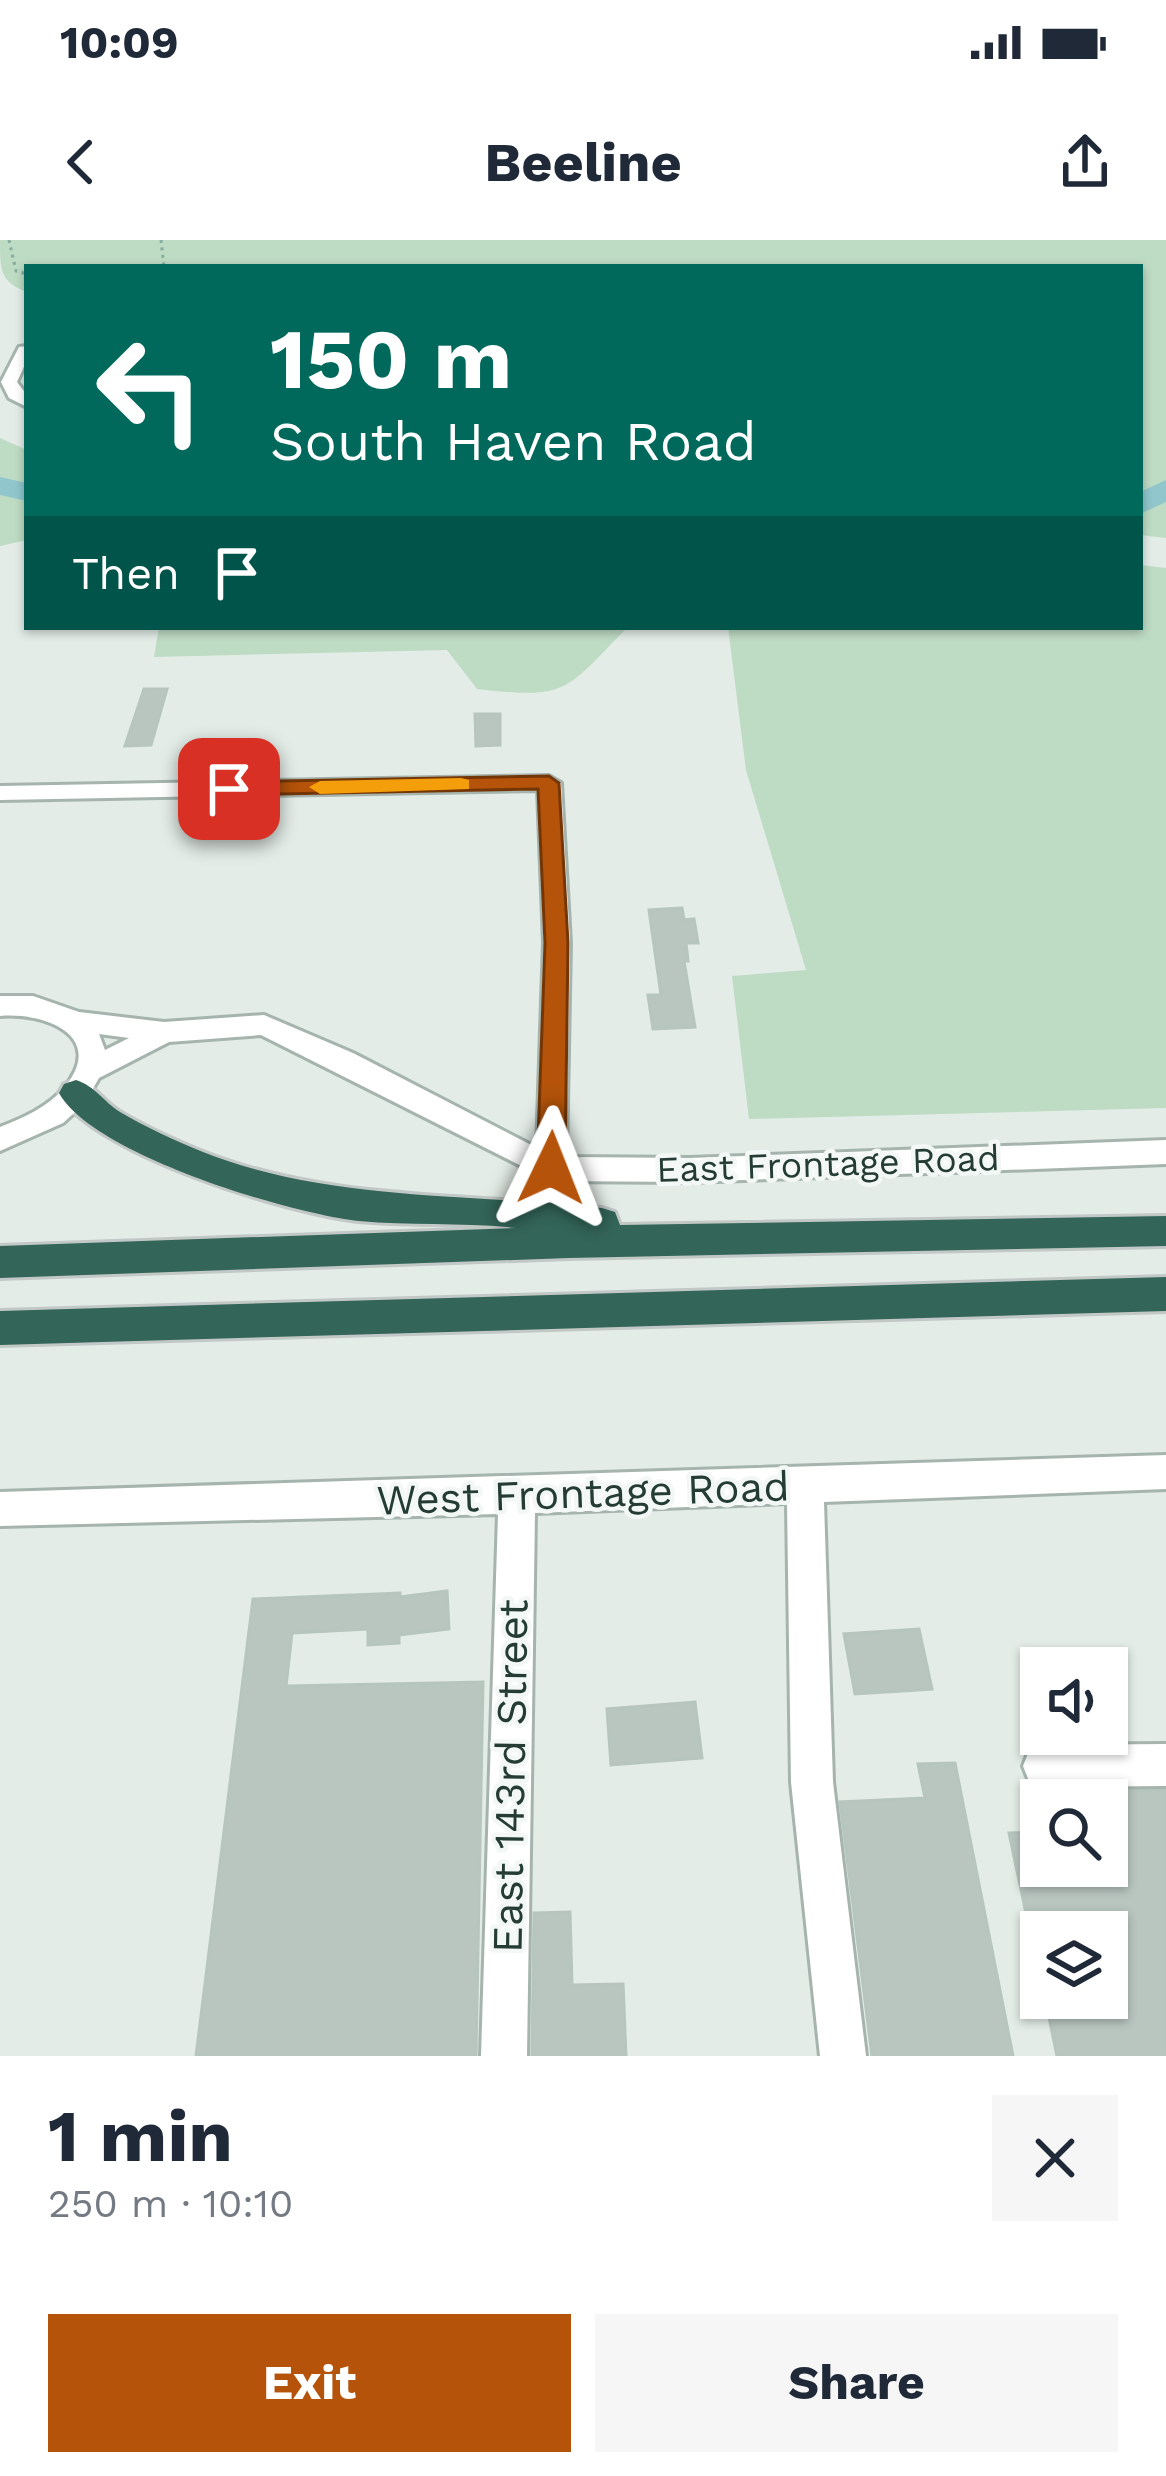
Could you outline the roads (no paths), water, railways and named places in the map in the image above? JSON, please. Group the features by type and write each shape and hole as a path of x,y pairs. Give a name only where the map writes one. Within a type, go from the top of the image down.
{"highway":[{"path":"82,1082 105,1120 196,1165 355,1206 498,1211 749,1239"},
{"path":"0,1262 1166,1231"},
{"path":"0,1328 1166,1294"}],"street":[{"path":"24,354 9,382 24,400"},
{"path":"0,793 549,783 556,943 551,1168"},
{"name":"East Frontage Road","path":"0,1006 43,1006 74,1021 164,1032 264,1025 343,1060 551,1168 690,1170 1166,1152"},
{"path":"74,1021 91,1049 82,1082"},
{"name":"East Frontage Road","path":"0,1139 55,1114 82,1082 164,1032"},
{"name":"West Frontage Road","path":"0,1508 517,1496 1166,1472"},
{"path":"805,1486 812,1782 843,2056"},
{"name":"East 143rd Street","path":"504,2056 517,1496"},
{"path":"1044,1766 1166,1765"}],"waterway":[{"path":"0,486 24,491"},
{"path":"1143,503 1166,489"}]}
